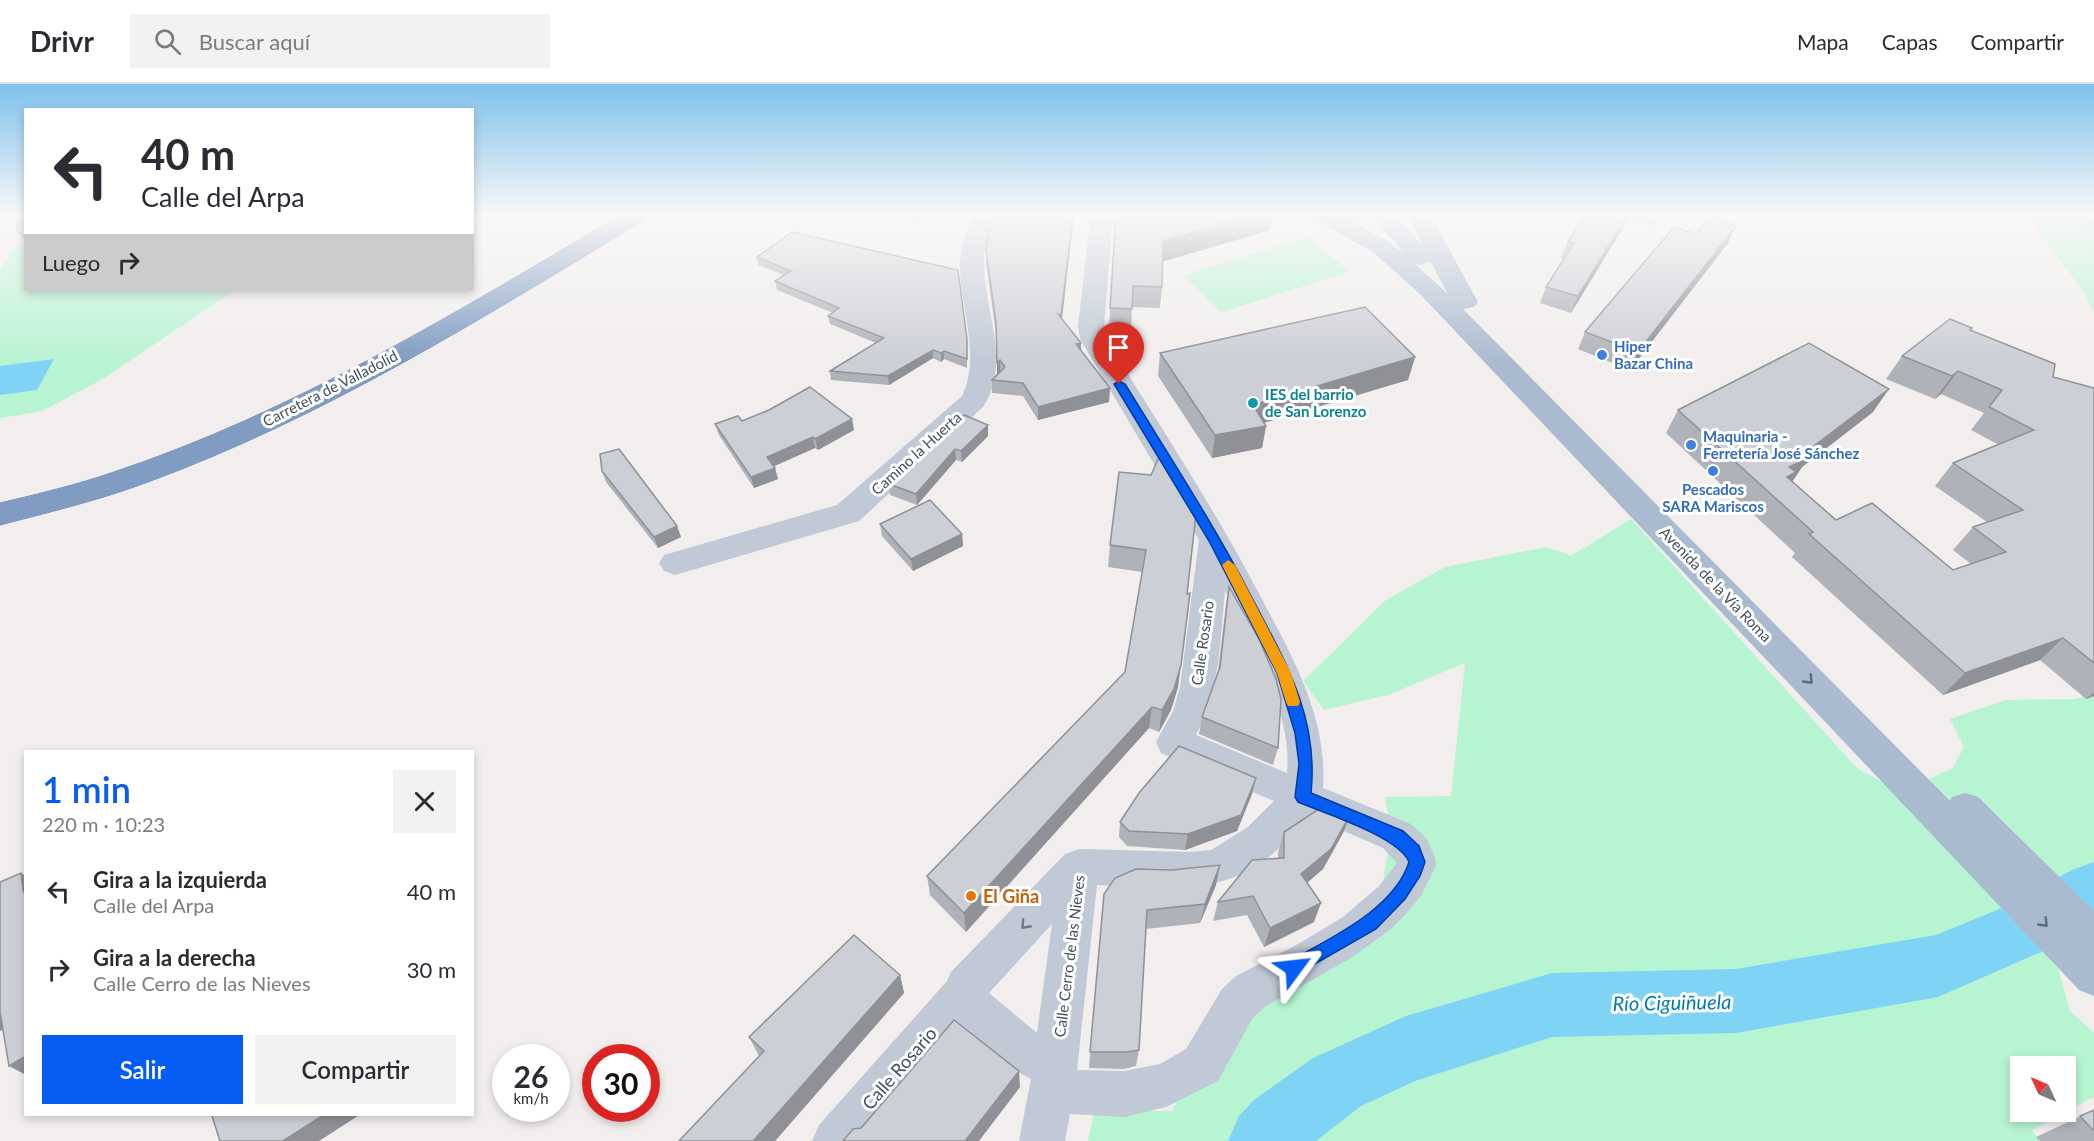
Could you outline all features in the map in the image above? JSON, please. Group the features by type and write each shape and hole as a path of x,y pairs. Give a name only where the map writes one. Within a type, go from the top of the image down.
{"highway":[{"name":"Carretera de Valladolid","path":"0,499 29,493 120,465 244,416 430,318 525,263"},
{"name":"Carretera de Valladolid","path":"0,514 74,496 138,475 248,430 310,400 553,263"}],"main road":[{"name":"Avenida de la Vía Roma","path":"1400,263 1430,290 1912,771"},
{"name":"Avenida de la Vía Roma","path":"1425,263 1466,302 2089,959"},
{"name":"Avenida de la Vía Roma","path":"1444,263 1466,302"}],"street":[{"name":"Camino la Huerta","path":"675,563 848,513 973,401 980,390 984,360 973,297 972,263"},
{"path":"963,995 968,1004 1026,1052 1045,1113 1084,1093 1124,1094 1166,1085 1202,1065 1237,1004 1251,992 1370,924 1400,894 1417,862 1413,851 1405,842 1303,797 1306,764 1302,733 1284,673 1215,540 1093,339 1091,320 1097,263"},
{"name":"Calle Rosario","path":"1215,540 1197,687 1190,713 1174,742 1303,797"},
{"name":"Calle Cerro de las Nieves","path":"1045,1113 1079,867 1190,870 1211,868 1248,850 1303,797"},
{"name":"Calle Rosario","path":"835,1141 963,995 966,987 1079,867"}],"green space":[{"path":"4,263 24,263 24,291 234,291 101,380 42,411 0,418 0,270"},
{"path":"1221,263 1339,263 1350,272 1221,312 1183,275"},
{"path":"2062,263 2094,263 2094,312 2083,291"},
{"path":"1631,519 1857,768 1900,792 1953,768 1964,747 1950,719 2006,700 2074,699 2094,695 2094,924 2053,950 2070,1011 2094,1033 2094,1097 2076,1107 2076,1056 2010,1056 2010,1122 2047,1122 2032,1130 2040,1141 1088,1141 1094,1111 1172,1111 1198,1060 1382,888 1391,832 1385,797 1451,796 1465,663 1388,695 1324,710 1303,681 1386,600 1445,567 1547,547 1571,556"}],"water":[{"path":"54,359 37,390 0,395 0,366"}],"building":[{"path":"772,263 929,263 958,270 967,339 967,359 944,351 941,353 933,350 888,376 830,371 884,338 828,316 839,308 775,281 791,271"},
{"path":"988,263 1067,263 1061,315 1058,314 1081,343 1076,344 1110,388 1038,407 1023,383 992,380 1005,367 1000,360 997,362 996,323"},
{"path":"1113,263 1163,263 1162,287 1133,286 1132,309 1110,308"},
{"path":"1561,263 1598,263 1578,296 1546,287"},
{"path":"1643,263 1707,263 1638,352 1585,332"},
{"name":"IES del barrio de San Lorenzo","path":"1365,307 1415,357 1253,405 1266,426 1215,435 1160,353"},
{"path":"1950,319 1972,328 1970,330 2055,364 2053,377 2094,388 2094,663 2063,638 1965,673 1809,534 1813,532 1678,410 1809,343 1889,389 1802,455 1807,459 1789,467 1796,472 1787,477 1836,520 1872,503 1953,570 2006,552 1973,527 2023,510 1953,463 2034,430 1989,407 2002,390 1958,371 1952,376 1902,356"},
{"path":"810,387 852,419 815,439 813,437 767,457 775,468 751,477 715,424 738,416 742,421 769,410"},
{"path":"964,415 988,425 961,451 955,449 916,494 889,484"},
{"path":"619,449 677,526 654,537 602,471 600,454"},
{"path":"1159,457 1196,514 1187,594 1190,593 1181,665 1174,689 1162,710 1152,707 964,913 927,876 1125,672 1146,550 1110,545 1119,472 1151,475"},
{"path":"930,500 962,534 911,559 880,524"},
{"path":"1229,587 1259,639 1276,679 1281,699 1278,748 1202,717 1220,667"},
{"path":"1179,746 1256,778 1241,815 1188,834 1129,831 1120,822 1139,793"},
{"path":"1328,803 1351,813 1331,849 1301,874 1321,903 1270,928 1253,896 1218,902 1252,860 1284,858 1284,832"},
{"path":"1220,865 1205,904 1147,910 1139,1050 1090,1052 1104,894 1115,878 1136,869 1172,870"},
{"path":"21,873 24,892 24,1057 9,1066 0,1012 0,882"},
{"path":"854,935 900,975 753,1141 679,1141 764,1051 749,1037"},
{"path":"954,1020 1019,1071 965,1141 843,1141 853,1129 861,1128"},
{"path":"2094,1110 2094,1131 2080,1116"},
{"path":"212,1116 322,1116 283,1141 220,1141"}],"waterway":[{"name":"Río Ciguiñuela","path":"1264,1141 1279,1125 1337,1082 1406,1050 1552,1005 1736,1001 1938,966 2019,931 2094,890"}],"slow traffic":[{"path":"1228,565 1284,673 1293,702"}],"place":[{"name":"Hiper Bazar China","path":"1602,355"},
{"name":"IES del barrio de San Lorenzo","path":"1253,403"},
{"name":"Maquinaria - Ferretería José Sánchez","path":"1691,445"},
{"name":"Pescados SARA Mariscos","path":"1713,471"},
{"name":"El Giña","path":"971,896"}],"route":[{"path":"1119,384 1215,540 1284,673 1302,733 1306,764 1303,797 1397,836 1413,851 1417,862 1400,894 1370,924 1294,968"}]}
